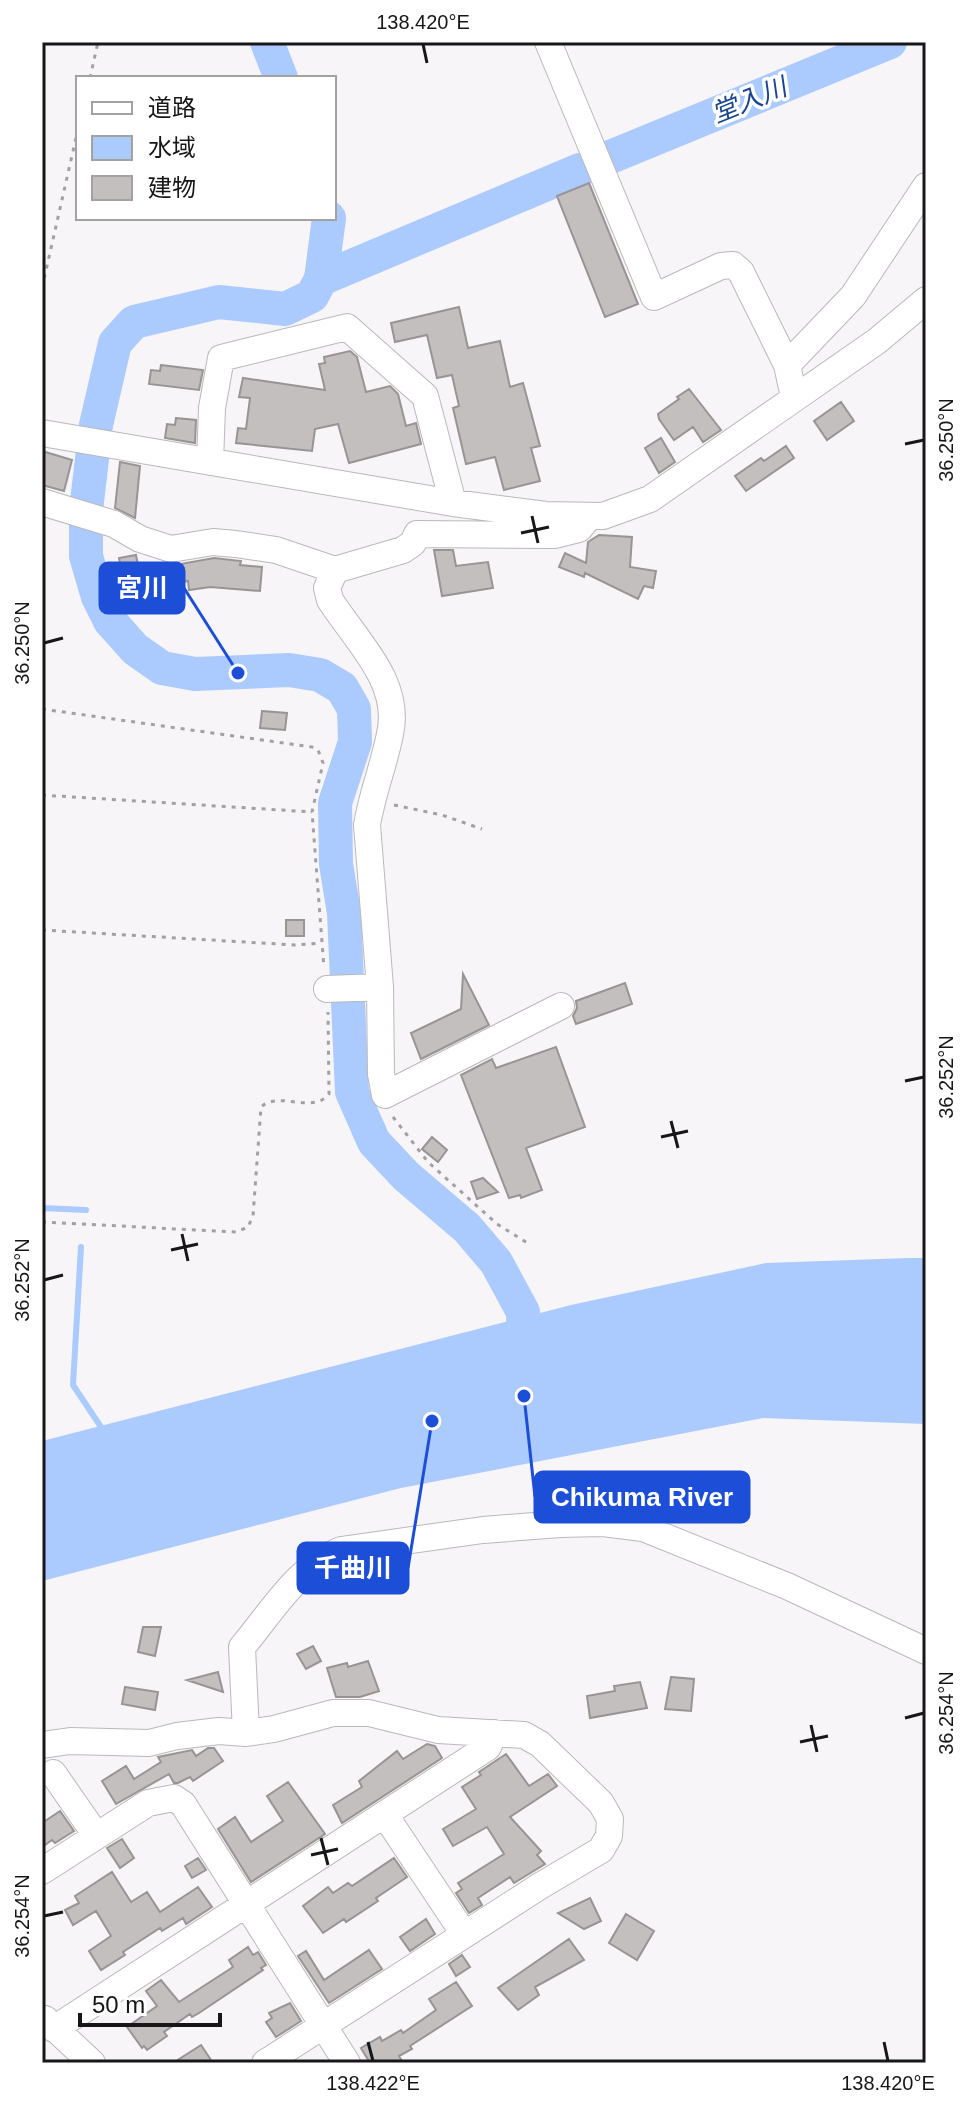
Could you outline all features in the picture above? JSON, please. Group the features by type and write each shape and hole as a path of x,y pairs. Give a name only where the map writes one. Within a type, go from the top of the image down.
{"street":[{"path":"548,42 654,297 721,266 733,265 741,272 787,365 794,397"},
{"path":"787,365 853,296 926,186"},
{"path":"42,433 410,497 546,515 589,517 620,511 650,499 877,341 926,300"},
{"path":"210,462 212,408 221,358 347,327 425,396 453,503"},
{"path":"42,502 114,524 140,539 171,549 213,542 236,544 276,550 335,570 403,550 413,543 417,534 410,497"},
{"path":"417,534 555,535 579,529 589,517"},
{"path":"335,570 327,588 330,600 380,672 393,710 391,730 367,825 370,988 385,1095 561,1006"},
{"path":"330,989 370,988"},
{"path":"246,1733 242,1647 308,1569 324,1557 341,1550 483,1530 603,1523 643,1528 787,1586 926,1651"},
{"path":"42,1745 70,1741 149,1743 209,1732 246,1733 274,1729 333,1713 369,1713 438,1730 524,1735 540,1744 601,1803 610,1819 609,1836 601,1850 464,1934 265,2063"},
{"path":"92,2063 48,2023 247,1905 488,1747 494,1733"},
{"path":"53,1773 96,1835"},
{"path":"42,1871 148,1803 174,1798 183,1804 347,2063"},
{"path":"385,1815 464,1934"}],"path":[{"path":"90,76 98,42"},
{"path":"42,288 76,138"},
{"path":"42,709 318,750 323,763 312,812 321,943 330,989 329,1094 316,1103 270,1101 261,1107 253,1216 248,1227 236,1232 42,1222"},
{"path":"42,795 312,812"},
{"path":"371,800 442,815 482,829"},
{"path":"42,930 295,945 321,943"},
{"path":"385,1095 395,1123 428,1162 497,1224 529,1244"}],"water":[{"path":"926,1258 926,1424 763,1418 401,1488 42,1581 42,1441 571,1305 766,1263"}],"building":[{"path":"589,183 638,304 605,317 557,196"},
{"path":"459,307 468,348 500,341 510,387 523,383 540,446 531,448 540,481 504,490 495,457 466,464 453,408 459,406 452,375 437,378 427,335 395,342 391,323"},
{"path":"350,351 357,357 366,392 390,386 398,394 406,426 416,423 421,444 349,463 338,424 315,429 312,451 236,443 238,428 246,429 250,398 239,397 243,378 325,390 319,364 325,363 324,357"},
{"path":"161,365 203,370 199,390 149,384 151,370 160,371"},
{"path":"689,389 721,430 703,442 693,427 674,440 659,419 658,414"},
{"path":"841,402 854,421 827,440 814,421"},
{"path":"176,418 196,420 195,443 165,438 167,424 175,425"},
{"path":"661,438 675,462 659,473 645,448"},
{"path":"786,446 794,458 746,491 735,476"},
{"path":"42,451 72,460 64,491 42,485"},
{"path":"120,462 140,466 135,518 115,508"},
{"path":"599,535 632,537 630,567 656,571 653,588 644,586 638,599 585,573 584,577 559,567 565,553 586,563 588,542"},
{"path":"434,550 453,550 456,566 488,562 493,588 442,596"},
{"path":"136,555 141,580 124,584 119,558"},
{"path":"214,558 262,567 260,591 210,587 189,590 188,581 182,582 181,575 176,575 175,565"},
{"path":"262,711 287,713 285,730 260,728"},
{"path":"286,920 304,920 304,936 286,936"},
{"path":"463,974 489,1025 421,1059 411,1033 461,1009"},
{"path":"625,983 632,1004 576,1024 573,1016 576,1001"},
{"path":"556,1047 585,1127 526,1148 542,1190 521,1198 520,1195 509,1198 461,1075 492,1059 496,1068"},
{"path":"432,1137 447,1150 438,1162 422,1149"},
{"path":"483,1178 498,1192 477,1199 471,1182"},
{"path":"143,1627 161,1627 155,1656 138,1652"},
{"path":"313,1646 321,1661 306,1669 297,1654"},
{"path":"368,1661 379,1691 360,1697 336,1697 327,1668 347,1663 348,1667"},
{"path":"218,1672 223,1692 187,1680"},
{"path":"671,1677 694,1679 691,1711 665,1709"},
{"path":"640,1682 647,1708 590,1718 587,1696 615,1691 614,1686"},
{"path":"125,1687 158,1692 155,1710 122,1704"},
{"path":"427,1744 435,1746 442,1758 342,1823 333,1805 362,1787 359,1781 397,1751 403,1759"},
{"path":"208,1748 214,1748 223,1761 193,1781 190,1777 174,1783 169,1774 116,1804 102,1781 126,1766 134,1779 161,1762 158,1757 192,1750 196,1756"},
{"path":"506,1754 529,1786 548,1774 557,1786 510,1817 541,1851 537,1855 545,1864 514,1883 510,1877 478,1898 482,1905 469,1913 456,1893 462,1889 458,1883 504,1854 487,1827 453,1846 443,1829 476,1809 462,1787"},
{"path":"288,1782 325,1834 251,1882 218,1829 235,1817 251,1842 283,1821 267,1796"},
{"path":"60,1811 74,1831 42,1847 42,1823"},
{"path":"122,1839 134,1858 120,1868 107,1848"},
{"path":"198,1858 206,1870 192,1878 185,1866"},
{"path":"394,1858 407,1877 376,1898 378,1901 323,1933 303,1906 328,1887 333,1893 348,1883 352,1886"},
{"path":"112,1872 131,1902 147,1892 160,1912 198,1887 212,1907 186,1924 183,1918 162,1931 160,1928 101,1970 89,1951 111,1936 96,1911 73,1925 65,1910 79,1903 75,1896"},
{"path":"590,1898 601,1921 584,1929 558,1913"},
{"path":"626,1914 654,1931 637,1960 609,1943"},
{"path":"426,1919 435,1934 410,1951 400,1937"},
{"path":"569,1939 584,1960 535,1987 539,1995 518,2010 498,1988"},
{"path":"248,1947 253,1955 258,1952 266,1965 261,1968 263,1970 199,2013 192,2017 190,2014 164,2032 167,2036 147,2050 144,2046 142,2048 127,2027 157,2006 146,1991 161,1980 179,2002 233,1967 229,1960"},
{"path":"369,1950 382,1969 329,2003 298,1956 306,1951 324,1980"},
{"path":"462,1955 470,1967 456,1976 449,1964"},
{"path":"456,1982 472,2006 410,2046 412,2049 399,2056 403,2063 370,2063 361,2048 380,2037 382,2041 401,2030 403,2033 436,2010 429,1999"},
{"path":"290,2003 301,2021 276,2037 266,2022 272,2018 269,2013"},
{"path":"201,2045 213,2063 173,2063"}],"waterway":[{"path":"267,42 280,76"},
{"name":"堂入川","path":"608,158 890,42"},
{"name":"堂入川","path":"321,279 580,170"},
{"path":"329,220 321,279 312,296 285,309 219,302 134,322 115,343 96,425 86,510 86,556 98,597 110,621 135,649 162,668 195,674 289,670 320,675 342,688 354,709 355,742 335,803 336,864 344,913 352,1092 374,1142 406,1176 467,1228 496,1262 523,1312 524,1363"},
{"path":"42,1208 86,1210"},
{"path":"81,1247 73,1385 103,1430"}],"place":[{"name":"宮川","path":"238,673"},
{"name":"Chikuma River","path":"524,1396"},
{"name":"千曲川","path":"432,1421"}]}
